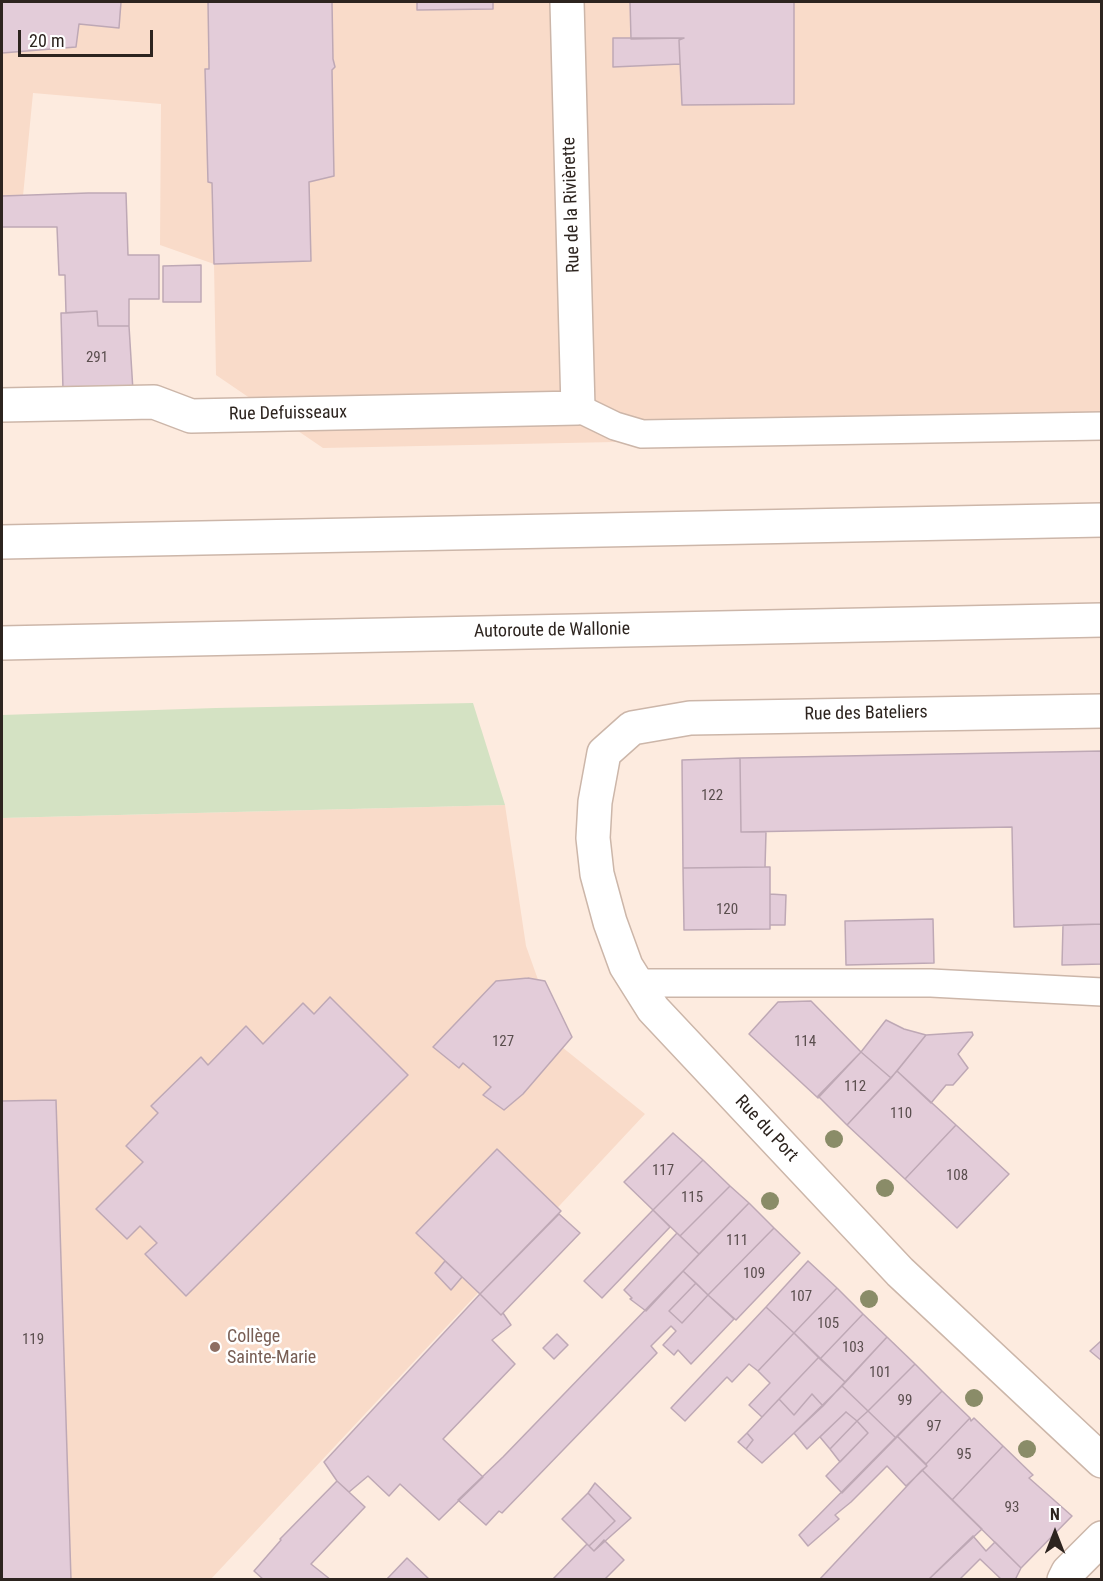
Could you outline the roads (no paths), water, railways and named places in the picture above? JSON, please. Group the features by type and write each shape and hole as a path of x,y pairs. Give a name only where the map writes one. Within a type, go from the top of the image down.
{"main road":[{"name":"Rue de la Rivièrette","path":"567,2 578,408"},
{"name":"Rue Defuisseaux","path":"2,405 154,402 190,416 578,408"},
{"path":"2,542 1101,520"},
{"name":"Autoroute de Wallonie","path":"2,643 1101,620"},
{"name":"Rue des Bateliers","path":"632,728 701,718 1101,711"},
{"name":"Rue du Port","path":"632,728 604,753 595,801 592,838 597,874 610,922 626,966 653,1009 900,1272 1101,1461"},
{"path":"1064,1580 1068,1572 1101,1538"}],"lane":[{"path":"578,408 615,426 642,434 1101,426"},
{"path":"637,983 931,983 1101,992"}],"place":[{"name":"Collège Sainte-Marie","path":"215,1347"}]}
